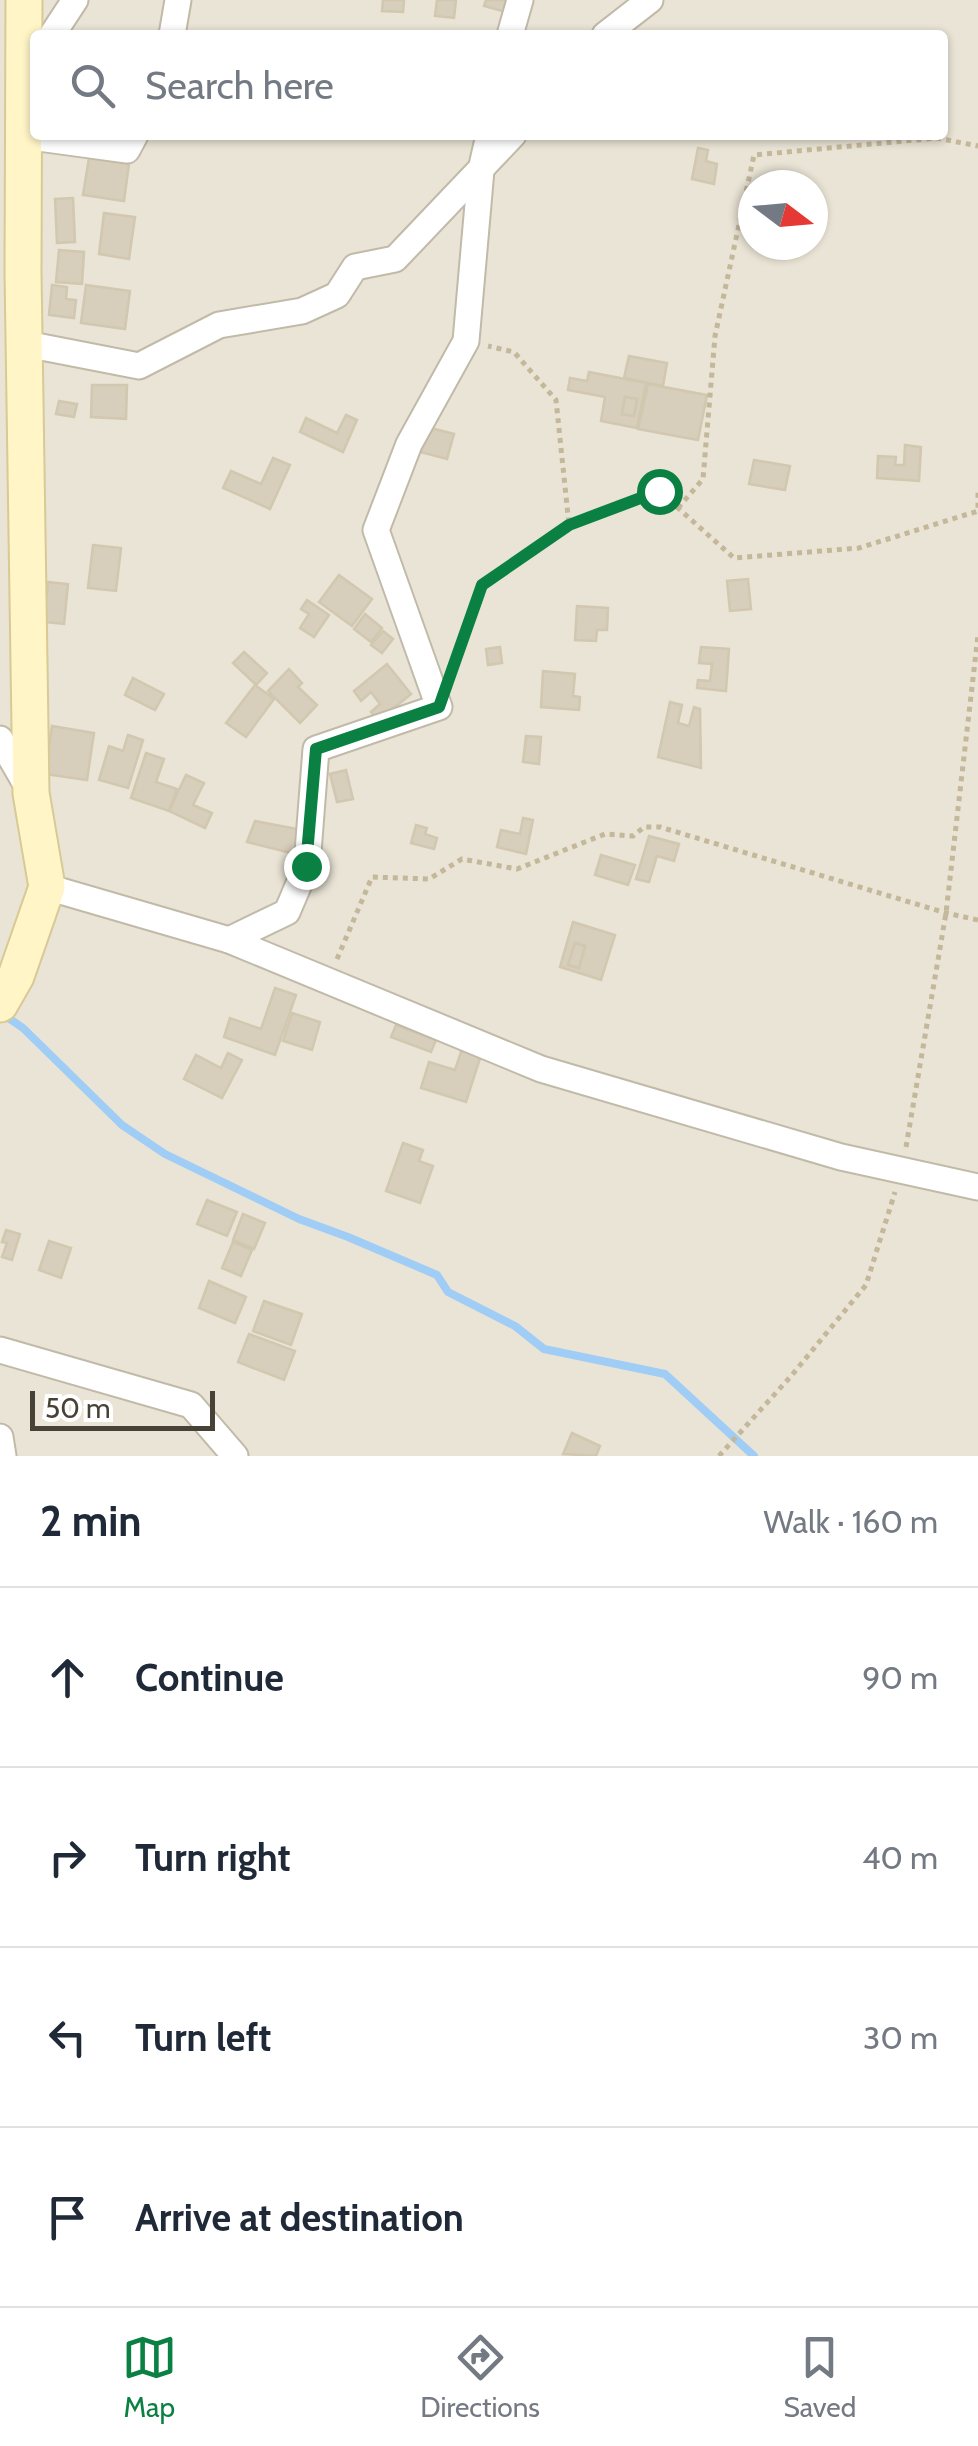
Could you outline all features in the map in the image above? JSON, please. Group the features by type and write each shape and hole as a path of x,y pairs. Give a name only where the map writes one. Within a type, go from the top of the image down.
{"street":[{"path":"0,1004 16,976 47,887 30,792 24,136 30,67 24,0"},
{"path":"55,30 75,0"},
{"path":"173,30 178,0"},
{"path":"511,30 520,0"},
{"path":"611,30 650,0"},
{"path":"24,136 30,137"},
{"path":"53,140 126,150 132,140"},
{"path":"229,940 287,912 306,866 316,749 439,707 376,530 409,444 466,341 487,140"},
{"path":"26,344 139,366 219,325 302,311 338,294 356,267 396,258 508,140"},
{"path":"0,739 30,792"},
{"path":"47,887 229,940 540,1069 841,1157 978,1188"},
{"path":"0,1350 191,1405 235,1456"},
{"path":"0,1437 2,1456"}],"path":[{"path":"678,508 703,480 715,336 754,155 915,140"},
{"path":"947,140 978,146"},
{"path":"466,341 514,352 556,400 569,525"},
{"path":"439,707 482,585 569,525 659,491 734,558 859,548 978,513 978,489"},
{"path":"719,1456 792,1376 866,1285 902,1170 946,913 978,637"},
{"path":"327,980 372,877 428,879 462,859 517,870 605,834 632,836 644,827 660,827 978,920"}],"shaded area":[{"path":"0,0 978,0 978,1456 0,1456"}],"building":[{"path":"383,0 404,0 403,12 382,11"},
{"path":"437,0 456,0 454,18 435,16"},
{"path":"486,0 513,0 509,13 484,6"},
{"path":"698,148 708,150 706,161 717,164 714,184 692,179"},
{"path":"89,158 129,164 124,201 83,195"},
{"path":"73,198 75,242 57,243 55,199"},
{"path":"104,213 135,217 129,259 99,254"},
{"path":"59,250 84,252 82,284 56,282"},
{"path":"52,285 67,287 66,299 76,300 74,318 49,315"},
{"path":"86,285 130,291 125,329 81,323"},
{"path":"629,356 667,363 663,386 624,378"},
{"path":"589,372 646,383 637,428 601,421 605,397 568,390 570,378 587,381","holes":["625,397 637,399 634,416 622,414"]},
{"path":"648,384 707,395 698,440 638,429"},
{"path":"92,385 127,385 126,419 91,417"},
{"path":"625,397 637,399 634,416 622,414"},
{"path":"59,401 77,404 74,417 56,414"},
{"path":"346,415 357,420 343,452 300,432 306,418 337,433"},
{"path":"423,426 454,434 447,459 417,451"},
{"path":"905,445 921,447 919,481 877,478 878,456 896,457 895,465 904,465"},
{"path":"273,458 290,465 270,509 223,488 231,471 261,484"},
{"path":"754,460 790,466 785,490 749,484"},
{"path":"93,545 121,548 116,591 88,588"},
{"path":"339,575 372,599 352,626 319,602"},
{"path":"748,579 751,609 730,611 727,581"},
{"path":"48,582 68,584 64,624 44,622"},
{"path":"307,600 329,615 314,637 300,628 309,614 301,609"},
{"path":"577,606 608,608 607,630 597,630 596,641 575,640"},
{"path":"365,614 382,628 371,642 354,629"},
{"path":"383,631 393,639 382,653 371,645"},
{"path":"500,647 502,663 488,665 486,649"},
{"path":"701,647 729,649 726,691 697,688 698,680 710,681 712,664 699,663"},
{"path":"244,652 267,673 256,685 233,663"},
{"path":"387,664 411,694 378,721 371,712 380,704 371,692 361,701 354,691"},
{"path":"289,669 302,683 298,687 317,705 300,723 268,691"},
{"path":"543,671 575,674 573,696 580,697 579,710 541,707"},
{"path":"133,678 164,694 155,710 125,695"},
{"path":"255,685 274,699 246,737 226,723"},
{"path":"670,702 682,705 678,723 689,726 694,707 700,709 701,768 658,757"},
{"path":"52,726 94,733 87,780 45,774"},
{"path":"128,735 143,740 128,788 99,780 109,746 123,751"},
{"path":"526,736 541,737 539,764 523,762"},
{"path":"146,753 164,759 156,782 177,789 169,811 131,798"},
{"path":"346,770 353,799 337,802 330,774"},
{"path":"186,775 204,783 193,805 212,813 205,828 169,811"},
{"path":"523,818 533,820 526,854 497,847 501,830 520,834"},
{"path":"255,821 297,829 299,855 247,842"},
{"path":"416,825 427,828 425,834 437,838 434,849 411,843"},
{"path":"649,836 679,844 674,861 657,856 649,882 636,879"},
{"path":"601,855 635,865 628,885 595,875"},
{"path":"573,922 615,935 601,980 560,967","holes":["575,943 585,946 579,968 568,965"]},
{"path":"575,943 585,946 579,968 568,965"},
{"path":"275,988 296,995 275,1055 224,1037 230,1018 261,1029"},
{"path":"292,1013 320,1022 312,1050 283,1041"},
{"path":"396,1025 436,1040 431,1052 391,1037"},
{"path":"463,1046 482,1052 466,1102 421,1088 429,1062 455,1070"},
{"path":"228,1053 242,1060 222,1098 184,1079 196,1055 221,1068"},
{"path":"403,1143 423,1150 419,1161 433,1166 420,1203 386,1191"},
{"path":"207,1200 237,1212 227,1236 197,1224"},
{"path":"243,1214 265,1223 254,1249 233,1240"},
{"path":"6,1230 20,1234 12,1260 2,1257"},
{"path":"49,1241 71,1248 61,1278 39,1270"},
{"path":"233,1242 252,1250 241,1276 222,1268"},
{"path":"209,1281 246,1297 235,1323 199,1308"},
{"path":"264,1301 302,1314 291,1345 253,1331"},
{"path":"249,1334 295,1351 284,1380 238,1362"},
{"path":"572,1433 600,1446 596,1456 563,1454"}],"waterway":[{"path":"4,1015 23,1028 122,1125 165,1154 299,1219 437,1275 448,1292 515,1326 544,1349 665,1374 754,1456"}],"route":[{"path":"306,866 316,749 439,707 482,585 569,525 659,491"}]}
